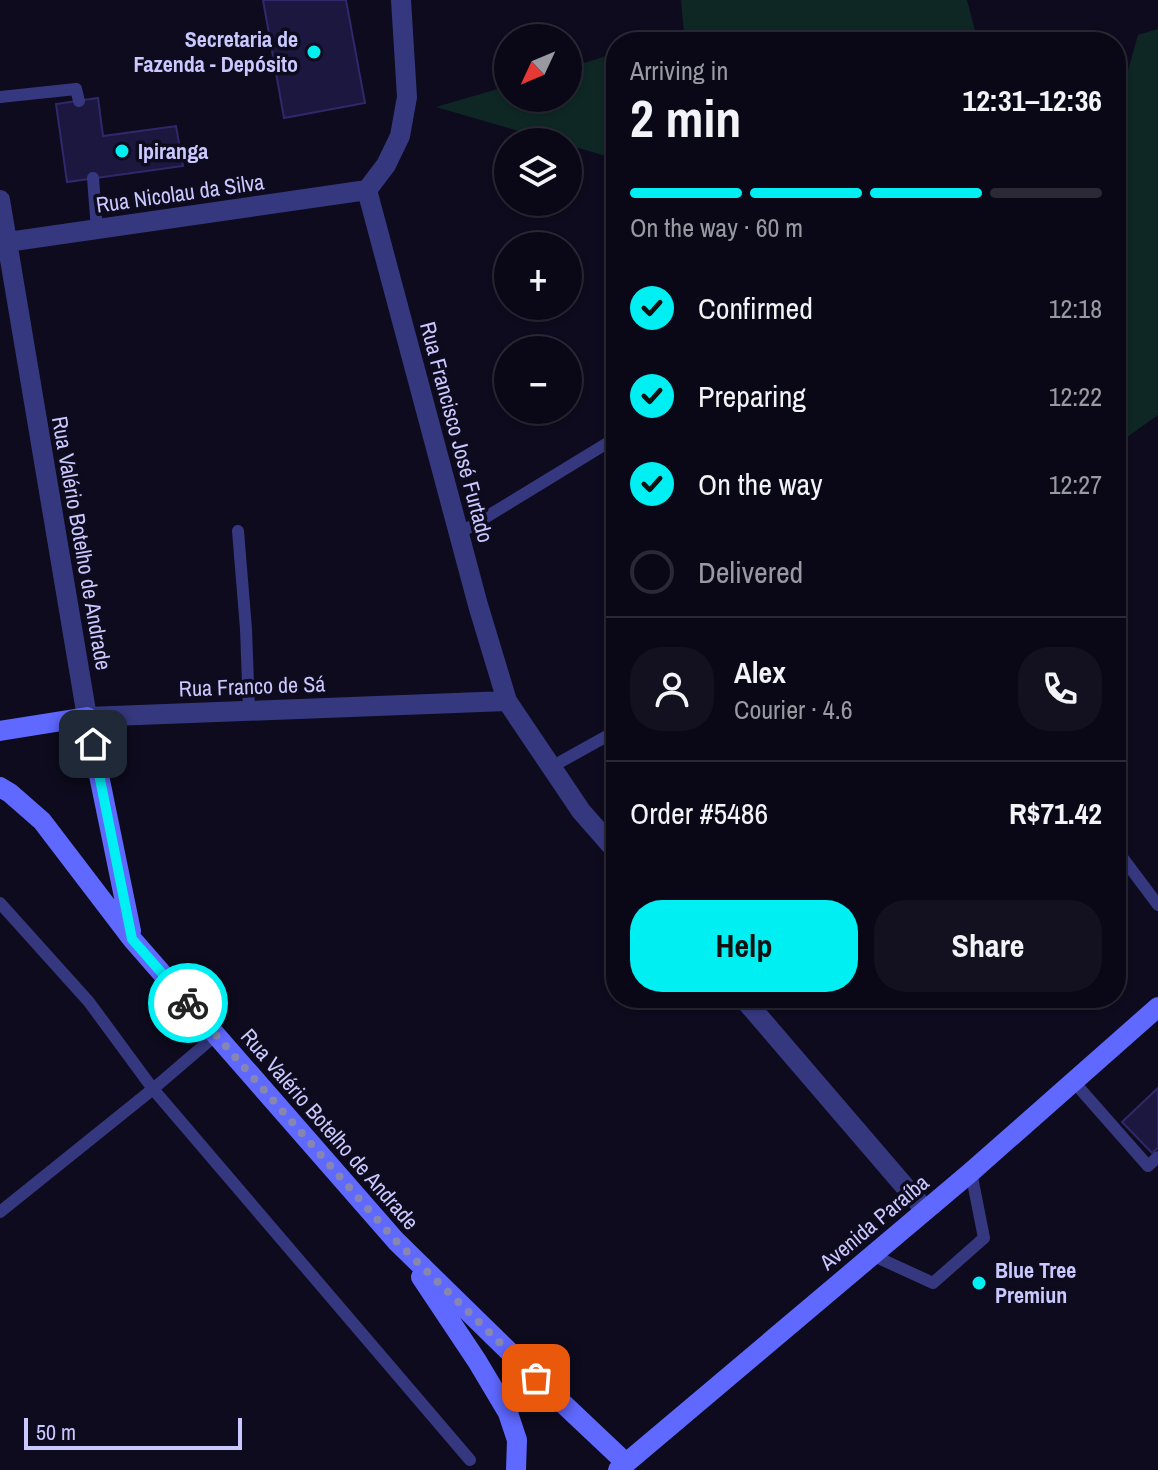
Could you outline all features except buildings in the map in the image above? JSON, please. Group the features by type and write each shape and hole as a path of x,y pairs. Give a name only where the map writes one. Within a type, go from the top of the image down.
{"main road":[{"name":"Rua Franco de Sá","path":"0,731 87,717"},
{"name":"Rua Valério Botelho de Andrade","path":"87,717 132,939 396,1241 626,1468"},
{"path":"0,787 42,821 132,939"},
{"name":"Avenida Paraíba","path":"626,1468 1158,1007"},
{"path":"396,1241 508,1413 517,1440 516,1470"}],"street":[{"path":"367,190 386,165 400,136 407,97 401,0"},
{"name":"Rua Nicolau da Silva","path":"3,243 367,190"},
{"name":"Rua Francisco José Furtado","path":"367,190 478,605 507,701 581,811 606,840"},
{"name":"Rua Valério Botelho de Andrade","path":"0,200 3,243 87,717"},
{"name":"Rua Franco de Sá","path":"87,717 507,701"},
{"path":"752,1008 925,1210"}],"lane":[{"path":"0,97 76,89 79,101"},
{"path":"93,178 97,230"},
{"path":"460,533 606,444"},
{"path":"238,531 249,711"},
{"path":"553,766 606,737"},
{"path":"1126,862 1158,905"},
{"path":"0,903 89,1002 153,1089 470,1460"},
{"path":"0,1212 216,1035"},
{"path":"1074,1082 1148,1166 1158,1157"},
{"path":"872,1255 933,1283 984,1238 971,1172"}],"green space":[{"path":"681,0 967,0 975,32 684,32"},
{"path":"1158,29 1158,415 1126,438 1126,78 1138,35"},
{"path":"606,56 606,156 582,149 582,128 508,128 436,107 494,90 494,112 582,112 582,64"}],"way so far":[{"path":"188,1003 396,1241 536,1378"}],"place":[{"name":"Secretaria de Fazenda - Depósito","path":"314,52"},
{"name":"Ipiranga","path":"122,151"},
{"name":"Blue Tree Premiun","path":"979,1283"}],"route":[{"path":"93,744 132,939 188,1003"}]}
